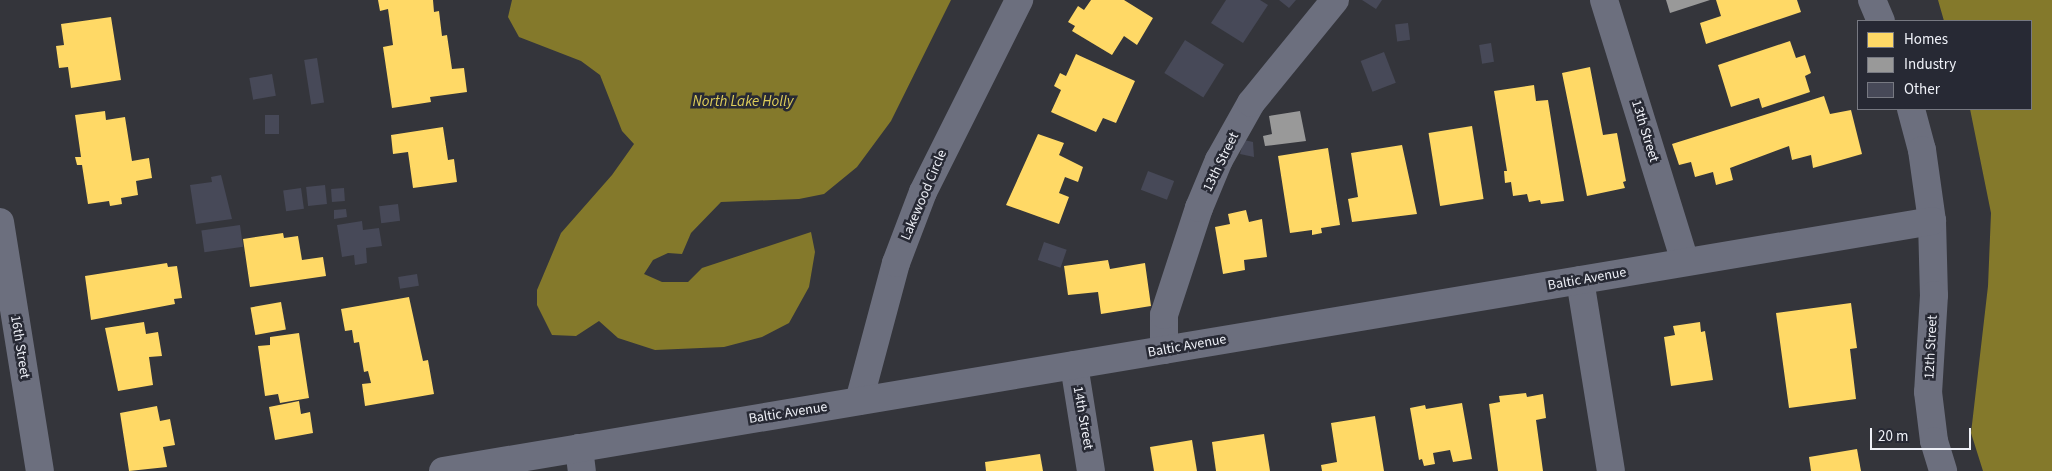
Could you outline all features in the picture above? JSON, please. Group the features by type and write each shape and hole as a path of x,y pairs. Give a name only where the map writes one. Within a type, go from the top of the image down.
{"street":[{"name":"Lakewood Circle","path":"858,401 896,262 923,192 1019,0"},
{"name":"13th Street","path":"1164,350 1164,315 1199,208 1219,160 1251,103 1335,0"},
{"name":"13th Street","path":"1604,0 1685,262"},
{"path":"1872,0 1881,20"},
{"path":"1911,110 1922,150 1932,221"},
{"name":"Baltic Avenue","path":"442,471 580,460 858,401 1932,221"},
{"name":"12th Street","path":"1932,221 1934,295 1928,392 1934,442 1943,471"},
{"name":"16th Street","path":"0,222 40,471"},
{"path":"1580,280 1611,471"},
{"name":"14th Street","path":"1074,365 1092,471"}],"water":[{"name":"North Lake Holly","path":"512,0 951,0 891,121 857,167 824,194 799,199 721,202 691,233 682,254 668,253 653,260 644,274 662,282 688,282 702,268 811,232 815,252 809,287 789,323 762,337 724,347 655,350 618,338 599,321 576,336 552,335 537,305 537,290 561,233 612,175 634,144 622,131 600,75 581,61 519,37 508,17"},
{"path":"1938,0 2052,0 2052,471 1983,471 1971,433 1988,286 1991,213 1970,110 2032,110 2032,20 1944,20"}],"building: Homes":[{"path":"378,0 433,0 434,12 439,11 442,36 447,35 452,69 464,68 467,92 430,97 431,102 392,108 383,47 393,45 388,9 380,11"},
{"path":"1091,0 1124,0 1153,18 1137,45 1124,36 1112,55 1072,31 1075,26 1068,22 1078,6 1084,10"},
{"path":"1716,0 1797,0 1801,12 1706,44 1700,23 1721,16"},
{"path":"111,17 121,80 71,88 68,67 59,68 56,46 64,45 61,24"},
{"path":"1790,41 1796,58 1805,55 1811,73 1805,76 1810,92 1762,108 1759,98 1731,107 1718,65"},
{"path":"1076,54 1135,81 1116,123 1103,118 1096,132 1051,112 1061,90 1054,86 1060,73 1066,76"},
{"path":"1590,67 1603,135 1617,133 1626,181 1623,182 1625,188 1587,196 1562,73"},
{"path":"1534,85 1536,101 1548,100 1564,201 1541,204 1540,200 1529,202 1527,194 1513,196 1511,182 1505,183 1504,171 1507,171 1494,91"},
{"path":"1824,96 1830,114 1851,110 1862,154 1813,168 1811,155 1792,160 1789,146 1730,168 1733,180 1716,185 1713,172 1695,177 1691,162 1679,165 1672,144"},
{"path":"105,111 106,120 125,117 132,161 149,158 152,178 136,181 138,195 121,198 122,204 110,206 109,201 88,204 82,165 77,165 75,157 81,157 75,115"},
{"path":"1472,126 1484,199 1440,206 1429,133"},
{"path":"443,127 448,160 454,159 457,182 413,188 408,152 393,154 391,135"},
{"path":"1038,134 1064,143 1059,155 1083,167 1078,182 1065,177 1059,193 1069,197 1059,224 1006,205"},
{"path":"1402,145 1417,214 1352,222 1348,199 1358,197 1351,153"},
{"path":"1328,148 1340,225 1321,228 1322,233 1312,235 1312,230 1290,233 1278,156"},
{"path":"1246,210 1249,222 1262,219 1267,257 1244,260 1245,270 1223,274 1215,227 1230,224 1228,214"},
{"path":"283,233 284,238 298,236 302,260 323,257 326,276 250,287 243,239"},
{"path":"1108,260 1110,269 1145,263 1151,306 1101,314 1098,292 1068,295 1064,266"},
{"path":"167,263 168,267 177,266 182,298 174,299 175,304 91,320 85,276"},
{"path":"409,297 423,361 428,360 434,394 365,406 362,384 371,383 368,371 364,372 359,342 354,343 352,330 345,331 341,309"},
{"path":"281,302 286,330 255,335 250,307"},
{"path":"1851,303 1857,348 1850,349 1856,399 1789,408 1776,313"},
{"path":"144,322 146,334 158,332 162,356 149,357 153,385 118,391 105,328"},
{"path":"1700,322 1701,332 1705,331 1713,380 1671,386 1664,337 1675,335 1673,326"},
{"path":"299,333 309,398 280,403 278,394 265,396 258,346 270,345 270,337"},
{"path":"1526,393 1527,397 1543,394 1546,418 1536,420 1543,471 1498,471 1489,404 1500,402 1499,396"},
{"path":"299,401 301,414 310,412 313,433 275,440 269,407"},
{"path":"1462,403 1472,459 1453,462 1450,450 1433,453 1435,464 1424,466 1422,459 1419,460 1410,408 1425,405 1426,409"},
{"path":"157,406 160,421 170,419 175,445 163,447 167,467 129,471 120,413"},
{"path":"1375,416 1384,471 1322,471 1321,465 1337,462 1331,423"},
{"path":"1264,434 1270,471 1216,471 1212,442"},
{"path":"1192,440 1197,471 1154,471 1150,447"},
{"path":"1857,449 1861,471 1811,471 1809,457"},
{"path":"1040,454 1043,471 986,471 985,462"}],"building: Industry":[{"path":"1666,0 1710,0 1670,13"},
{"path":"1300,111 1306,141 1265,146 1263,136 1272,134 1269,116"}],"building: Other":[{"path":"1226,0 1260,0 1268,5 1243,43 1211,23"},
{"path":"1279,0 1296,0 1289,8"},
{"path":"1362,0 1382,0 1376,9"},
{"path":"1408,23 1410,40 1397,41 1395,25"},
{"path":"1185,40 1224,64 1203,97 1164,73"},
{"path":"1491,43 1494,62 1482,64 1479,45"},
{"path":"1384,52 1396,83 1372,92 1361,61"},
{"path":"317,58 324,102 311,104 304,60"},
{"path":"272,74 276,96 253,100 249,78"},
{"path":"265,115 279,115 279,134 265,134"},
{"path":"1244,140 1253,142 1254,157 1240,154"},
{"path":"1148,171 1174,181 1167,200 1141,190"},
{"path":"221,175 232,219 196,224 190,185 212,182 211,177"},
{"path":"325,185 327,204 308,206 306,187"},
{"path":"301,188 304,209 286,211 283,191"},
{"path":"344,188 345,201 332,202 331,189"},
{"path":"398,204 400,221 381,223 379,206"},
{"path":"346,209 347,217 334,219 334,210"},
{"path":"362,221 363,230 379,228 382,246 366,248 367,263 355,265 354,255 342,257 337,225"},
{"path":"240,225 243,247 204,252 201,230"},
{"path":"1044,242 1067,250 1061,268 1038,260"},
{"path":"417,274 419,286 400,289 398,277"}]}
